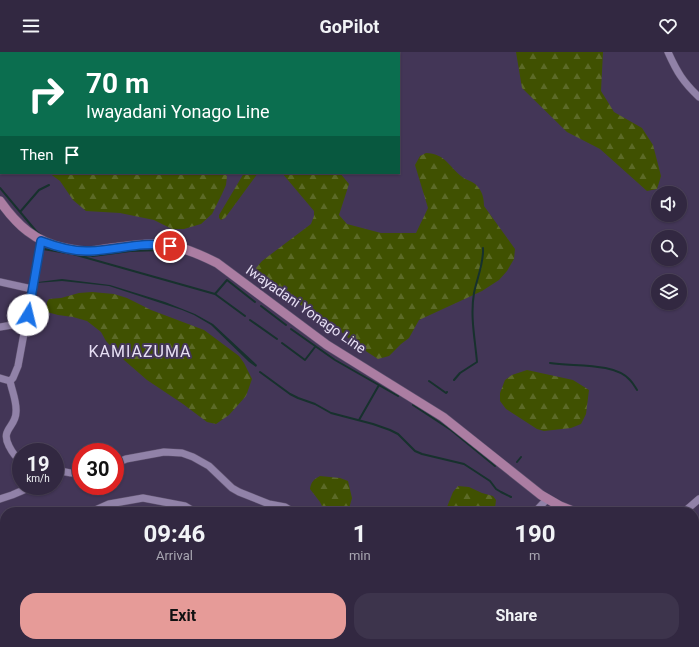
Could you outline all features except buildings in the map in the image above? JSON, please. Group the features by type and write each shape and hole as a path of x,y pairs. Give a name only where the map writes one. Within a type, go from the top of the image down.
{"main road":[{"name":"Iwayadani Yonago Line","path":"0,201 10,216 23,229 41,241 56,246 83,251 161,244 199,254 217,263 328,345 443,417 529,487 547,499 564,507"}],"street":[{"path":"668,52 675,68 684,82 699,97"},
{"path":"12,451 5,438 5,433 14,419 16,412 10,381 13,378 18,366 41,241"},
{"path":"0,282 32,289"},
{"path":"2,336 1,327 6,325 25,328"},
{"path":"0,378 10,381"},
{"path":"124,460 164,452 182,453 209,466 232,488 239,492 269,504 285,507"},
{"path":"0,499 12,494"},
{"path":"102,507 108,504 143,498 187,507"},
{"path":"540,507 547,499"},
{"path":"690,507 699,499"}],"green space":[{"path":"516,52 603,52 601,91 614,112 642,128 653,145 661,176 658,186 651,186 651,190 647,191 600,149 567,132 522,88"},
{"path":"426,153 438,155 462,177 478,186 483,195 484,206 515,249 514,259 507,271 499,280 482,291 419,320 409,338 389,356 378,359 355,344 338,329 262,280 256,268 262,261 311,224 314,216 314,211 283,174 341,174 349,184 339,215 347,224 381,233 416,233 428,208 415,165 420,156"},
{"path":"50,174 225,174 227,176 226,185 212,214 201,224 184,229 172,229 154,220 120,213 86,211 73,200 60,181"},
{"path":"243,174 257,174 225,218 221,220 219,215"},
{"path":"92,292 114,294 127,298 151,310 204,330 239,356 244,363 252,379 246,396 229,415 216,424 207,422 147,380 124,360 106,341 101,332 87,321 47,312 47,302 49,299"},
{"path":"527,370 573,380 589,390 586,414 581,424 571,428 544,431 537,429 506,409 500,401 500,393 505,380 512,375"},
{"path":"320,476 340,478 348,481 352,498 349,507 322,507 310,489 311,484"},
{"path":"458,486 469,487 493,496 496,500 495,507 447,507 453,492"}],"shaded area":[{"path":"62,279 110,285 165,302 195,314 213,324 257,365 256,367 249,362 211,325 182,310 109,286 62,281 36,283 37,281"}],"waterway":[{"path":"20,212 39,190 49,185"},
{"path":"0,188 41,235"},
{"path":"454,380 460,373 477,362 472,310 483,248"},
{"path":"43,249 73,254 215,294 245,316"},
{"path":"78,255 93,256 130,251 162,250"},
{"path":"215,294 227,280 255,302"},
{"path":"261,306 286,325"},
{"path":"250,320 277,339"},
{"path":"291,329 335,360 398,396 399,394"},
{"path":"282,343 305,360 315,347"},
{"path":"550,363 593,366 614,370 623,374 630,380 637,390"},
{"path":"260,372 290,394 315,404 331,413 373,424 398,434 415,451 464,464 490,481 496,489 511,497"},
{"path":"429,381 446,393 447,392"},
{"path":"359,420 379,385"},
{"path":"413,405 451,430 495,466"},
{"path":"517,462 521,457"}],"district":[{"name":"KAMIAZUMA","path":"140,351"}],"route":[{"path":"28,315 32,284 41,241 75,250 90,251 120,246 146,244 161,244 170,246"}]}
